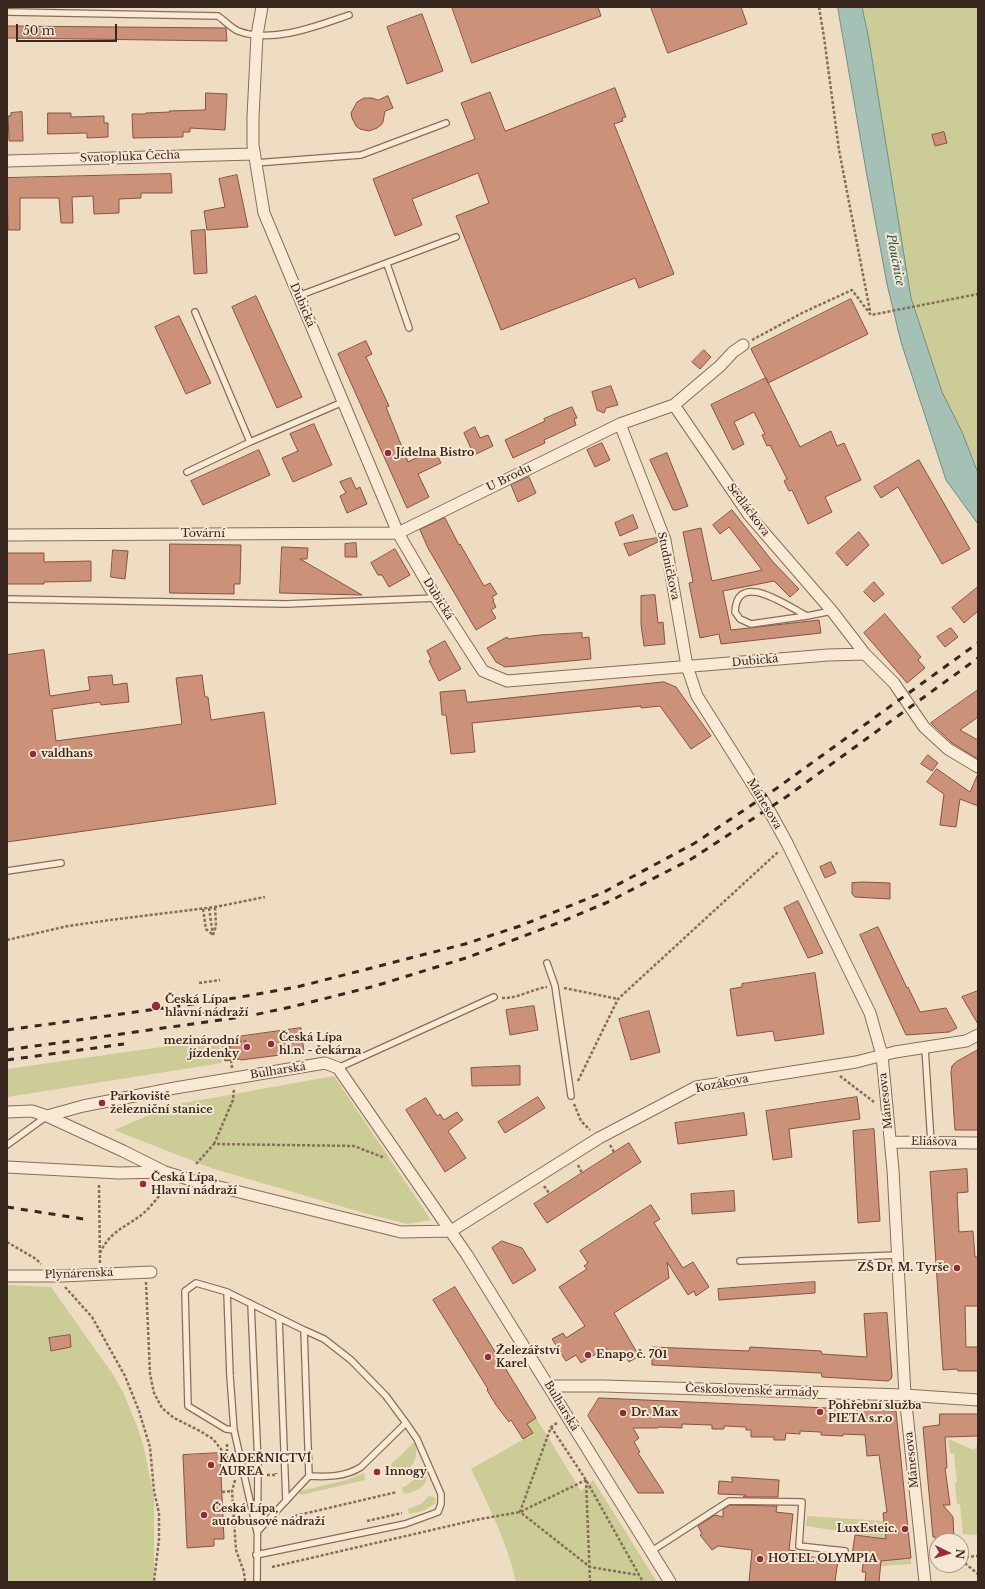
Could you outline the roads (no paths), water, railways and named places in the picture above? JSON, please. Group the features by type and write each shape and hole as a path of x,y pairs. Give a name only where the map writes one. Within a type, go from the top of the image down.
{"street":[{"name":"Dubická","path":"262,7 257,35 253,117 254,158 264,213 398,533 436,598 483,671 507,681 828,655 865,654"},
{"name":"Svatopluka Čecha","path":"7,161 254,158"},
{"path":"620,424 674,405 720,366 733,352 743,345"},
{"name":"Sedláčkova","path":"674,405 749,515 832,611 865,654"},
{"name":"U Brodu","path":"398,533 620,424"},
{"name":"Studničkova","path":"620,424 665,540 687,666"},
{"name":"Tovární","path":"7,535 398,533"},
{"path":"865,654 894,683 924,727 948,749 978,766"},
{"name":"Mánesova","path":"687,666 697,696 770,812 787,843 870,1013 882,1056 891,1142 905,1396 925,1582"},
{"name":"Kozákova","path":"451,1231 696,1087 856,1062 896,1052 966,1041 978,1034"},
{"name":"Bulharská","path":"47,1116 83,1106 233,1078 325,1063 338,1068 451,1231 670,1582"},
{"name":"Bulharská","path":"7,1112 32,1111 47,1116 123,1151 164,1172 401,1232 451,1231"},
{"name":"Eliášova","path":"891,1142 978,1142"},
{"name":"Bulharská","path":"7,1167 119,1173 164,1172"},
{"name":"Plynárenská","path":"7,1276 55,1276 148,1272"},
{"name":"Československé armády","path":"549,1386 611,1386 905,1396 978,1400"}],"lane":[{"path":"10,12 218,16 237,30 257,35 297,33 349,16"},
{"path":"254,158 361,155 446,123"},
{"path":"298,296 456,237"},
{"path":"387,264 409,328"},
{"path":"195,312 250,442"},
{"path":"187,472 250,442 343,402"},
{"path":"806,616 759,592 740,594 735,602 735,612 740,619 751,624 806,616 832,611"},
{"path":"7,599 286,604 436,598"},
{"path":"7,871 61,863"},
{"path":"547,963 555,986 571,1096"},
{"path":"338,1068 494,997"},
{"path":"925,1048 931,1143"},
{"path":"7,1145 47,1116"},
{"path":"740,1261 898,1255"},
{"path":"234,1430 226,1429 188,1406 185,1291 196,1283 227,1292 324,1339 351,1360 386,1396 417,1439 440,1490 441,1504 438,1512 405,1524 256,1555"},
{"path":"227,1292 230,1376 234,1430 257,1532"},
{"path":"251,1304 258,1464 256,1555 257,1582"},
{"path":"279,1318 286,1501"},
{"path":"257,1532 309,1476 304,1330"},
{"path":"309,1476 331,1476 353,1472 361,1467 406,1423"},
{"path":"650,1552 729,1501 802,1502 799,1546 845,1551"}],"water":[{"name":"Ploučnice","path":"838,7 862,7 869,40 911,298 942,392 962,432 978,473 978,524 946,480 901,342 887,284"}],"railway":[{"path":"7,1030 235,998 297,987 465,944 520,926 604,892 695,843 777,788 978,643"},
{"path":"7,1050 249,1016 295,1006 375,986 469,957 563,921 608,902 693,858 786,797 978,658"},
{"path":"7,1060 124,1044"},
{"path":"7,1207 90,1220"}],"place":[{"name":"Jídelna Bistro","path":"388,453"},
{"name":"valdhans","path":"33,754"},
{"name":"Česká Lípa hlavní nádraží","path":"156,1006"},
{"name":"Česká Lípa hl.n. - čekárna","path":"271,1044"},
{"name":"mezinárodní jízdenky","path":"247,1047"},
{"name":"Parkoviště železniční stanice","path":"102,1103"},
{"name":"Česká Lípa, Hlavní nádraží","path":"143,1184"},
{"name":"ZŠ Dr. M. Tyrše","path":"957,1268"},
{"name":"Enapo č. 701","path":"588,1355"},
{"name":"Železářství Karel","path":"488,1357"},
{"name":"Pohřební služba PIETA s.r.o","path":"820,1412"},
{"name":"Dr. Max","path":"623,1413"},
{"name":"KADEŘNICTVÍ AUREA","path":"211,1465"},
{"name":"Innogy","path":"377,1472"},
{"name":"Česká Lípa, autobusové nádraží","path":"204,1515"},
{"name":"LuxEsteic.","path":"905,1529"},
{"name":"HOTEL OLYMPIA","path":"760,1559"}]}
